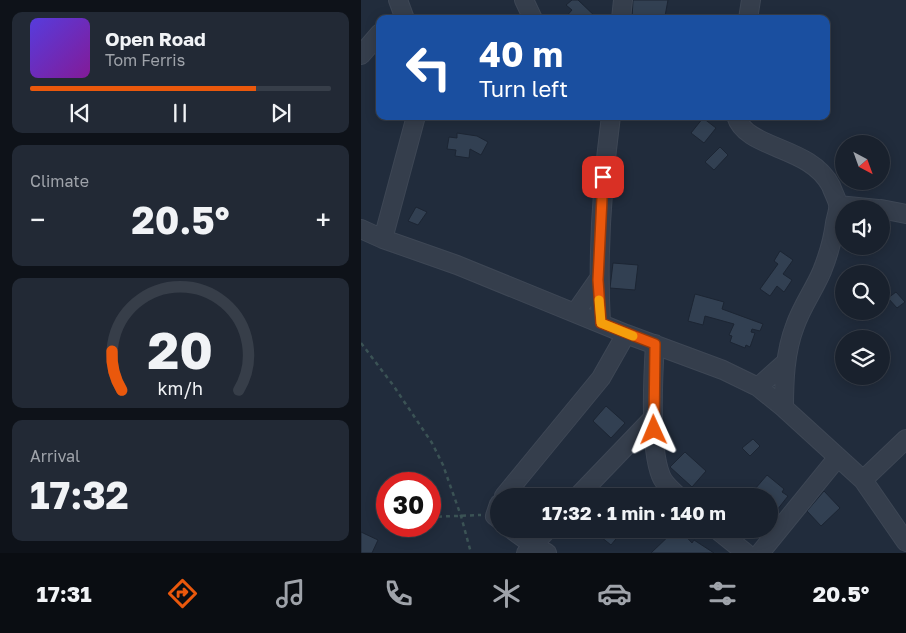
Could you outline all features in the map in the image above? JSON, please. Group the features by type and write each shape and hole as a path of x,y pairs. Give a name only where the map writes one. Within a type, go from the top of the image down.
{"street":[{"path":"523,0 531,15"},
{"path":"621,15 623,0"},
{"path":"749,15 751,0"},
{"path":"361,55 376,38"},
{"path":"414,120 369,235 457,266 626,334 723,370 758,387 784,408 863,480 906,542"},
{"path":"601,323 598,280 603,177 610,120"},
{"path":"738,120 741,127 751,136 795,154 814,165 831,186 836,200"},
{"path":"890,211 906,214"},
{"path":"784,408 786,362 794,327 822,271 835,223"},
{"path":"575,313 598,280"},
{"path":"511,488 601,378 626,334"},
{"path":"655,344 653,418 657,466 661,477 671,488"},
{"path":"758,387 786,362"},
{"path":"586,488 653,418"},
{"path":"863,480 906,439"},
{"path":"760,553 838,457"},
{"path":"521,538 535,550 542,538"},
{"path":"727,538 746,553"}],"path":[{"path":"361,343 402,398 432,443 443,465 461,516 471,553"},
{"path":"441,517 490,514"}],"building":[{"path":"572,0 578,0 594,15 568,15 572,10 566,5"},
{"path":"633,0 668,0 665,15 632,15"},
{"path":"701,120 706,120 716,128 704,143 691,133"},
{"path":"457,133 477,136 488,142 481,155 470,149 469,158 455,156 456,150 447,149 449,137 457,138"},
{"path":"720,147 728,155 714,170 705,162"},
{"path":"416,207 427,212 418,225 408,221"},
{"path":"780,251 793,260 783,274 792,280 784,292 777,286 770,296 760,289 778,264 774,261"},
{"path":"613,263 638,265 635,290 610,288"},
{"path":"896,292 905,302 897,308 890,300 890,296"},
{"path":"695,294 724,302 722,309 763,324 760,331 752,329 751,332 755,333 750,347 746,345 745,348 730,342 732,336 729,335 734,324 705,316 703,325 688,321"},
{"path":"606,406 625,423 611,438 593,421"},
{"path":"753,439 760,446 750,456 742,448"},
{"path":"685,452 706,471 692,487 670,467"},
{"path":"767,475 784,489 782,492 788,496 778,509 778,488 756,488"},
{"path":"824,491 840,508 821,526 807,511"},
{"path":"361,532 378,540 372,553 361,553"},
{"path":"602,538 617,538 611,545"},
{"path":"667,538 687,538 692,543 694,540 714,553 651,553"}],"slow traffic":[{"path":"599,300 601,323 633,336"}],"route":[{"path":"603,177 598,280 601,323 655,344 653,369 654,430"}]}
